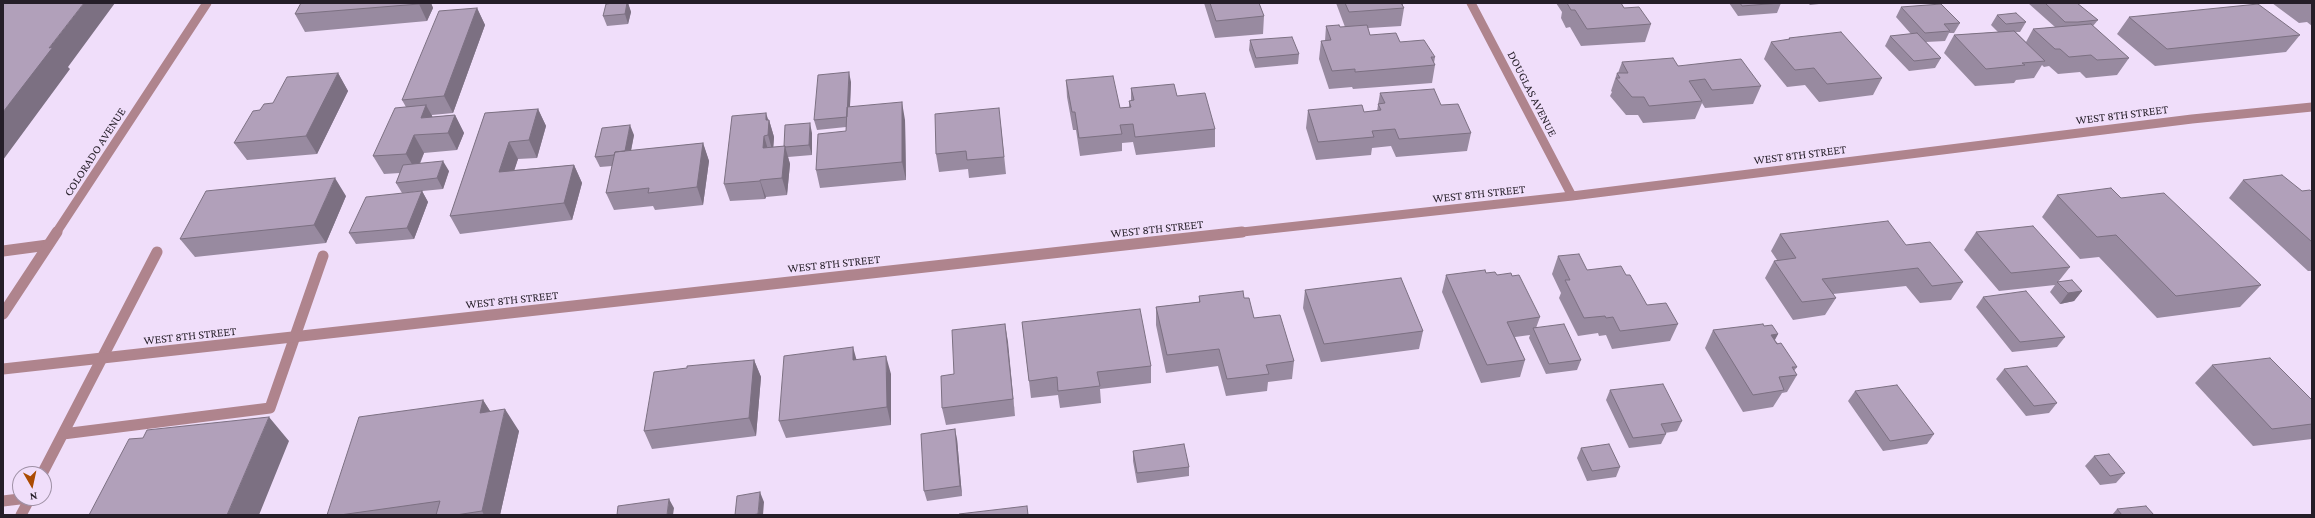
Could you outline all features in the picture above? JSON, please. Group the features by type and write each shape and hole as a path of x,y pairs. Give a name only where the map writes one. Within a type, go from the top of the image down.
{"street":[{"name":"COLORADO AVENUE","path":"3,314 207,3"},
{"name":"DOUGLAS AVENUE","path":"1471,3 1572,196"},
{"name":"WEST 8TH STREET","path":"3,369 1572,196 2184,120 2312,107"},
{"path":"3,251 48,245"},
{"path":"46,466 157,252"},
{"path":"63,434 270,408 324,256"}],"building":[{"path":"3,3 84,3 49,48 53,47 3,112"},
{"path":"301,3 419,3 419,4 295,14"},
{"path":"627,3 625,14 603,16 606,4"},
{"path":"1210,3 1259,3 1264,16 1216,21"},
{"path":"1345,3 1401,3 1404,8 1349,12"},
{"path":"1567,3 1621,3 1624,8 1639,7 1651,24 1587,29 1575,10 1571,10"},
{"path":"1740,3 1780,3 1742,6"},
{"path":"2045,3 2077,3 2098,20 2065,22"},
{"path":"1941,4 1960,23 1944,24 1950,31 1925,33 1901,7"},
{"path":"2258,4 2300,35 2167,49 2129,17"},
{"path":"477,8 444,96 402,100 439,11"},
{"path":"2016,13 2026,22 2006,24 1997,15"},
{"path":"2091,24 2129,58 2097,60 2091,55 2069,57 2060,49 2055,49 2033,29"},
{"path":"1339,25 1340,27 1367,25 1370,35 1396,33 1400,42 1424,40 1435,57 1431,57 1435,65 1355,72 1355,69 1332,71 1321,41 1331,40 1326,26"},
{"path":"2014,31 2045,61 2022,63 2025,65 1986,69 1954,35"},
{"path":"1841,32 1882,78 1827,84 1814,68 1795,70 1771,42 1790,39 1789,38"},
{"path":"1917,33 1941,58 1914,61 1890,36"},
{"path":"1292,37 1299,54 1256,58 1250,40"},
{"path":"1673,58 1678,66 1741,59 1761,86 1712,90 1705,79 1689,81 1702,101 1649,106 1644,97 1632,97 1616,78 1620,78 1617,73 1628,73 1622,62"},
{"path":"849,72 847,117 814,120 818,75"},
{"path":"338,73 306,136 234,143 253,111 260,110 264,104 273,103 287,77"},
{"path":"1113,76 1120,108 1131,107 1129,101 1134,100 1131,88 1174,84 1177,96 1205,93 1215,129 1135,137 1133,124 1120,125 1122,134 1079,138 1075,112 1072,112 1066,80"},
{"path":"1434,89 1441,105 1458,104 1471,133 1399,139 1395,129 1372,131 1374,137 1318,142 1308,110 1362,105 1364,112 1381,110 1378,104 1385,103 1380,93"},
{"path":"902,102 902,162 816,170 818,134 846,131 847,107"},
{"path":"426,105 421,118 455,115 448,133 414,135 406,154 373,156 395,108"},
{"path":"999,108 1004,157 967,160 966,151 936,154 935,114"},
{"path":"538,109 529,140 509,142 499,172 574,165 564,203 450,216 485,113"},
{"path":"766,113 766,120 769,120 768,135 764,136 763,148 785,146 782,178 724,184 732,116"},
{"path":"810,123 809,145 784,146 785,125"},
{"path":"630,125 625,151 615,152 614,155 595,157 602,128"},
{"path":"703,143 697,187 648,193 649,188 606,193 615,152"},
{"path":"443,161 437,178 396,183 403,165"},
{"path":"2282,175 2302,191 2310,190 2312,192 2312,242 2243,180"},
{"path":"335,178 314,225 180,239 206,191"},
{"path":"2111,188 2121,198 2164,193 2261,285 2176,296 2116,235 2097,237 2057,195"},
{"path":"422,191 407,228 349,233 366,197"},
{"path":"1888,221 1906,245 1930,242 1963,282 1932,286 1918,268 1822,279 1836,298 1802,302 1774,261 1796,258 1780,234"},
{"path":"2033,226 2070,267 2011,273 1976,232"},
{"path":"1579,254 1587,270 1621,266 1626,275 1630,275 1647,305 1666,303 1678,324 1620,331 1613,317 1606,318 1605,316 1584,318 1565,280 1570,280 1558,256"},
{"path":"1485,270 1486,273 1495,272 1497,275 1511,273 1512,276 1519,275 1540,317 1507,322 1525,360 1487,365 1446,275"},
{"path":"1401,278 1423,331 1324,344 1305,290"},
{"path":"2072,280 2082,291 2068,293 2057,282"},
{"path":"1243,291 1244,298 1249,298 1254,318 1280,315 1294,361 1266,365 1269,374 1227,379 1219,349 1167,355 1156,307 1200,302 1199,296"},
{"path":"2026,291 2065,337 2020,342 1983,297"},
{"path":"1140,309 1151,366 1097,372 1100,386 1058,391 1057,377 1029,381 1022,322"},
{"path":"1005,324 1013,399 942,408 941,376 954,374 952,330"},
{"path":"1564,324 1581,360 1549,364 1533,328"},
{"path":"1763,324 1764,326 1772,325 1778,334 1771,335 1777,344 1781,343 1797,367 1792,367 1797,375 1779,377 1784,390 1753,395 1713,330"},
{"path":"853,347 853,360 886,356 887,407 779,421 784,356"},
{"path":"2270,358 2312,400 2312,424 2272,429 2212,365"},
{"path":"754,360 749,418 644,431 654,372 687,368 687,366"},
{"path":"2027,366 2057,403 2034,406 2004,369"},
{"path":"1663,384 1682,421 1661,424 1666,434 1633,438 1610,390"},
{"path":"1897,385 1934,434 1890,441 1855,391"},
{"path":"483,400 480,413 505,409 482,511 456,515 436,515 440,501 340,515 327,515 359,417"},
{"path":"269,417 227,515 89,515 129,439 143,438 147,430"},
{"path":"955,429 960,486 924,491 921,434"},
{"path":"1184,444 1189,467 1137,473 1133,451"},
{"path":"1609,444 1620,467 1592,471 1581,448"},
{"path":"2109,454 2125,473 2110,476 2094,456"},
{"path":"760,492 758,514 735,515 737,496"},
{"path":"669,499 667,515 617,515 618,506"},
{"path":"1027,506 1028,515 959,515 959,514"},
{"path":"2146,506 2154,515 2122,515 2117,509"}]}
